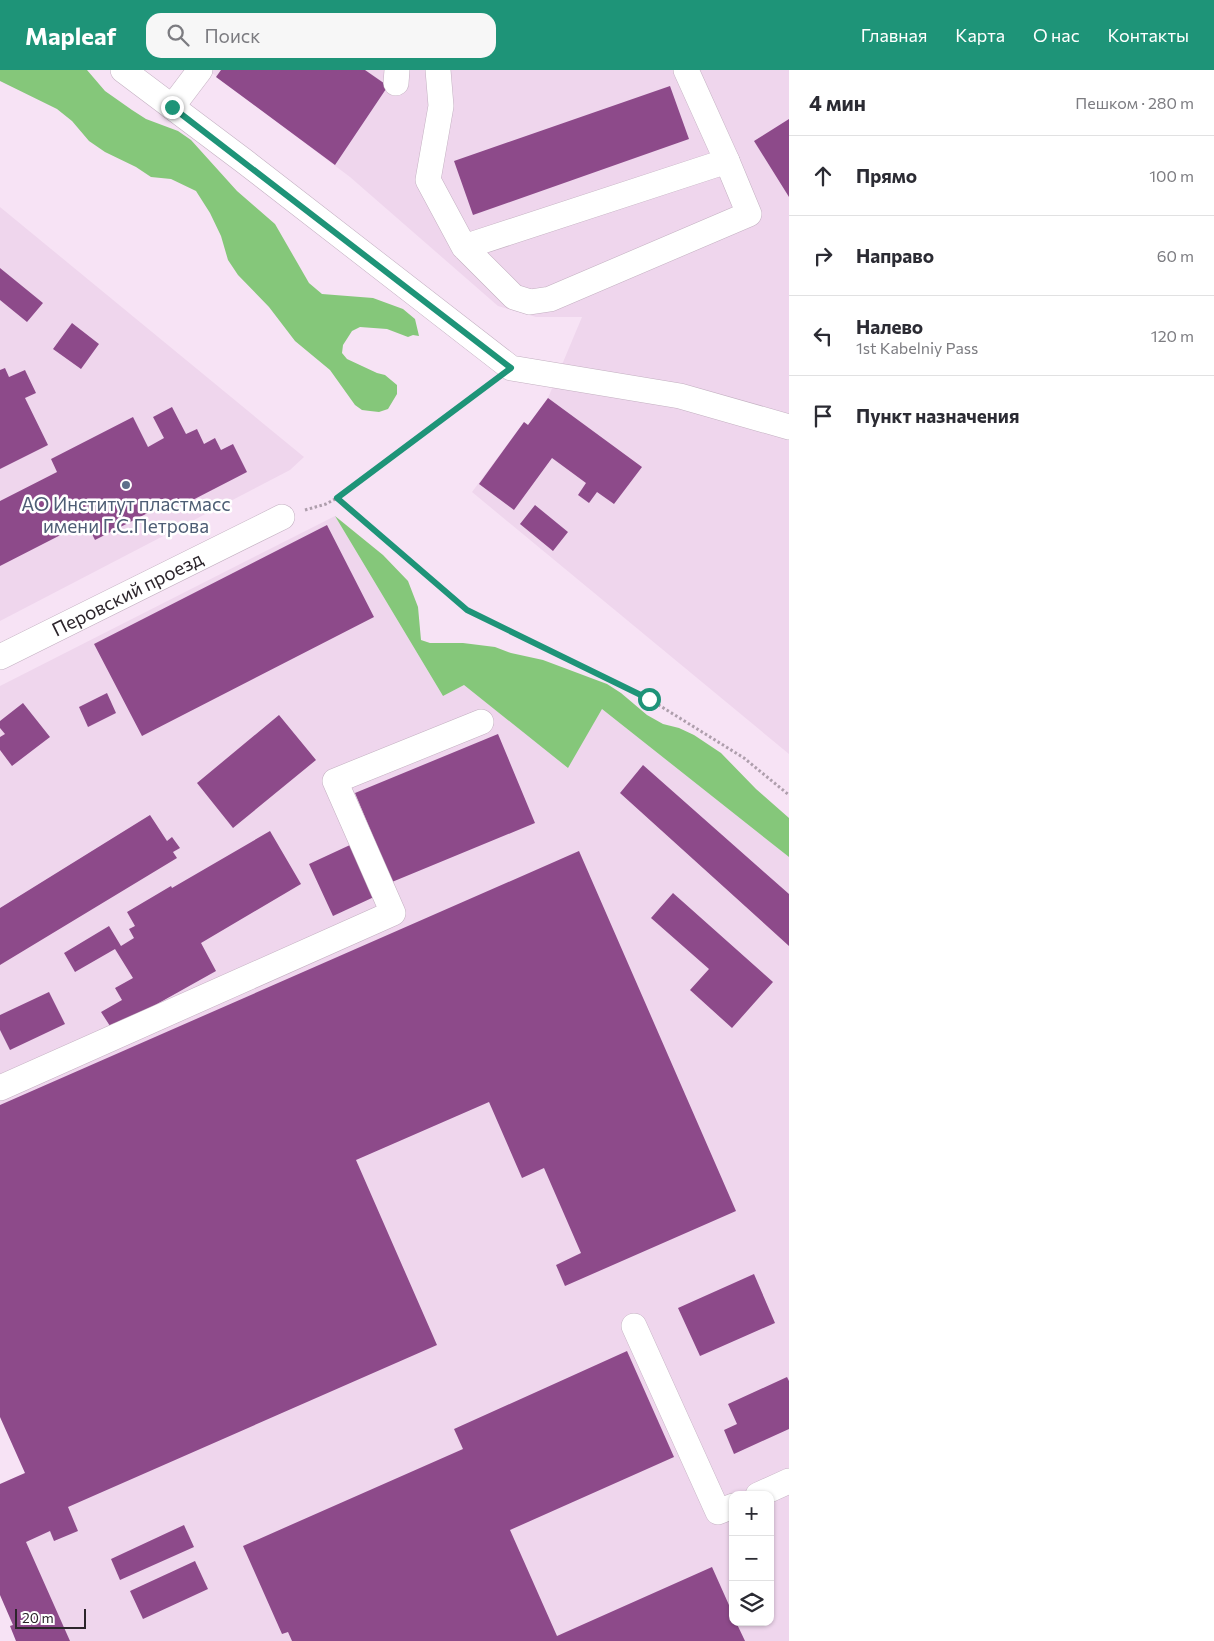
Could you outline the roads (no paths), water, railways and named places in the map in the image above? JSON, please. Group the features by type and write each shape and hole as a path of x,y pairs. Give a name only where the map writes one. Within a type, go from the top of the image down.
{"street":[{"path":"172,107 200,70"},
{"path":"438,70 441,106 428,180 464,247 514,297 530,302 550,299 749,214 686,70"},
{"path":"130,72 172,107 511,368 680,396 789,427"},
{"path":"464,247 727,161"},
{"name":"Перовский проезд","path":"0,657 282,517"},
{"path":"0,1088 393,914 335,781 481,722"},
{"path":"634,1326 718,1512 729,1508"},
{"path":"767,1491 789,1481"}],"place":[{"name":"АО Институт пластмасс имени Г.С.Петрова","path":"126,485"}]}
